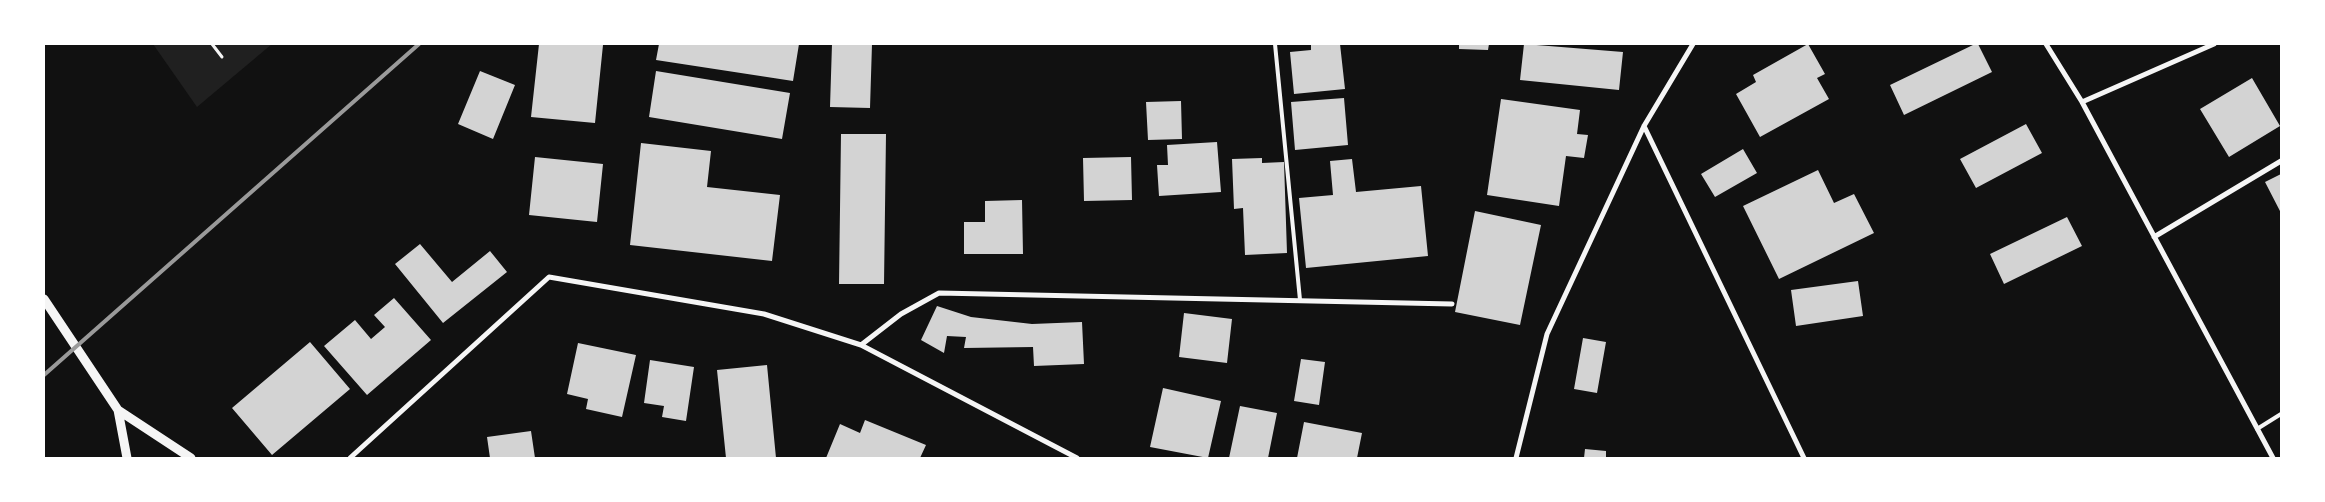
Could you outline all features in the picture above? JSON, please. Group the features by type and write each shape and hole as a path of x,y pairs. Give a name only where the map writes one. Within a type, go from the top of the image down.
{"street":[{"path":"1516,458 1547,334 1644,126 1693,44"},
{"path":"2046,44 2082,102 2273,458"},
{"path":"2082,102 2214,44"},
{"path":"1644,126 1804,458"},
{"path":"2154,237 2281,161"},
{"path":"350,458 549,278 764,314 861,345 1077,458"},
{"path":"861,345 901,314 939,293 1452,304"},
{"path":"44,299 118,410 191,458"},
{"path":"118,410 127,458"}],"lane":[{"path":"1275,44 1300,300"},
{"path":"2258,430 2281,414"}],"path":[{"path":"212,44 222,57"}],"shaded area":[{"path":"153,44 272,44 197,107"}],"building":[{"path":"539,44 603,45 595,123 531,117"},
{"path":"659,44 799,44 793,81 656,60"},
{"path":"832,44 872,44 870,108 830,107"},
{"path":"1311,44 1340,44 1345,89 1294,94 1290,52 1311,50"},
{"path":"1459,44 1489,44 1488,50 1459,49"},
{"path":"1524,44 1623,52 1619,90 1520,80"},
{"path":"1808,44 1825,74 1817,78 1829,99 1760,137 1736,94 1756,82 1753,75"},
{"path":"1978,44 1992,72 1904,115 1890,85"},
{"path":"480,71 515,85 493,139 458,124"},
{"path":"656,71 790,93 782,139 649,117"},
{"path":"2252,78 2280,126 2229,157 2200,109"},
{"path":"1344,98 1348,145 1295,150 1291,102"},
{"path":"1501,99 1580,110 1577,134 1588,135 1584,158 1566,156 1559,206 1487,195"},
{"path":"1181,101 1182,139 1148,140 1146,102"},
{"path":"2026,124 2042,153 1976,188 1960,159"},
{"path":"841,134 886,134 884,284 839,284"},
{"path":"1217,142 1221,192 1159,196 1157,165 1168,165 1167,145"},
{"path":"641,143 711,151 707,187 780,195 772,261 630,245"},
{"path":"1743,149 1757,173 1715,197 1701,174"},
{"path":"535,157 603,164 597,222 529,215"},
{"path":"1131,157 1132,200 1084,201 1083,158"},
{"path":"1262,158 1262,163 1284,162 1287,253 1245,255 1243,208 1234,209 1232,159"},
{"path":"1352,159 1356,192 1421,186 1428,256 1306,268 1299,198 1333,195 1330,161"},
{"path":"1818,170 1834,203 1854,194 1874,233 1779,279 1743,206"},
{"path":"2281,174 2281,213 2265,182"},
{"path":"1022,200 1023,254 964,254 964,222 985,222 985,201"},
{"path":"1475,211 1541,225 1520,325 1455,312"},
{"path":"2067,217 2082,246 2004,284 1990,254"},
{"path":"420,244 452,282 490,251 507,272 443,323 395,264"},
{"path":"1858,281 1863,316 1796,326 1791,290"},
{"path":"394,298 431,340 367,395 324,346 355,320 371,339 385,327 374,315"},
{"path":"937,306 971,317 1032,324 1082,322 1084,364 1034,366 1033,347 964,348 966,337 947,336 944,353 921,340"},
{"path":"1184,313 1232,319 1227,363 1179,357"},
{"path":"1583,338 1606,342 1597,393 1574,389"},
{"path":"310,342 350,389 272,455 232,408"},
{"path":"578,343 636,355 622,417 586,409 588,399 567,394"},
{"path":"1301,359 1325,362 1319,405 1294,401"},
{"path":"650,360 694,367 686,421 662,417 664,406 644,403"},
{"path":"767,365 776,458 726,458 717,370"},
{"path":"1163,388 1221,401 1208,458 1150,447"},
{"path":"1240,406 1277,413 1268,458 1229,458"},
{"path":"865,420 926,445 920,458 826,458 840,424 860,433"},
{"path":"1304,422 1362,433 1357,458 1297,458"},
{"path":"531,431 535,458 490,458 487,437"},
{"path":"1585,449 1606,451 1606,458 1584,458"}],"railway":[{"path":"44,375 419,44"}]}
